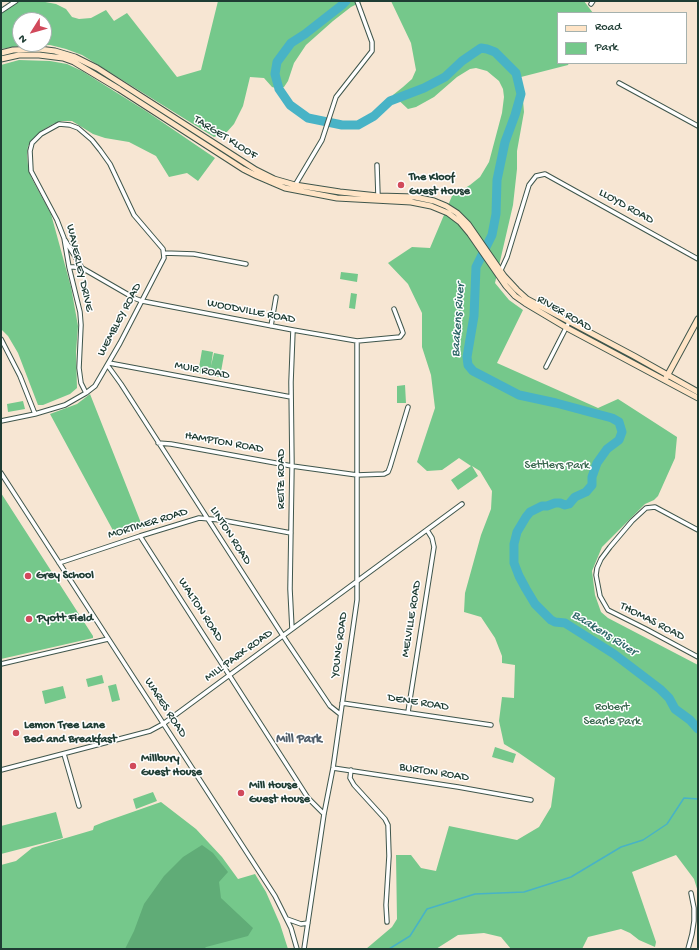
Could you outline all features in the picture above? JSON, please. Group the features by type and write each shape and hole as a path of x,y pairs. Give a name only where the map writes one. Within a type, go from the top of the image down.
{"main road":[{"name":"TARGET KLOOF","path":"1,53 14,50 39,49 55,51 75,57 97,68 267,176 294,187 342,198 411,202 450,211"},
{"name":"TARGET KLOOF","path":"1,59 19,55 39,55 63,58 74,62 256,176 285,188 294,187 378,196 415,197 434,201 450,211"},
{"path":"224,156 227,151"},
{"name":"RIVER ROAD","path":"450,211 511,284 527,299 668,374 698,392"},
{"name":"RIVER ROAD","path":"499,270 504,283 515,296 525,303 567,328 698,398"},
{"path":"665,380 698,319"},
{"path":"631,362 634,356"}],"street":[{"path":"1,10 16,1"},
{"path":"294,187 319,146 326,130 336,97 372,50 372,42 357,1"},
{"path":"619,83 698,126"},
{"name":"WAVERLEY DRIVE","path":"86,393 81,383 80,368 81,316 69,267 64,238 57,220 32,174 30,151 32,143 41,134 57,125 66,124 78,128 92,140 110,164 134,215 164,253"},
{"path":"377,165 378,196"},
{"name":"LLOYD ROAD","path":"499,270 507,257 529,185 536,176 545,174 698,259"},
{"path":"64,238 82,268"},
{"path":"164,253 194,254 246,264"},
{"name":"WEMBLEY ROAD","path":"1,422 35,414 69,403 95,386 142,301 161,263 164,253"},
{"path":"69,267 74,266 82,268"},
{"name":"WOODVILLE ROAD","path":"82,268 134,298 142,301 357,341 400,337 403,333 394,309"},
{"path":"271,326 276,297"},
{"path":"546,367 569,322"},
{"name":"REITZ ROAD","path":"292,629 290,589 292,466 291,397 293,330"},
{"path":"1,339 20,376 35,414"},
{"name":"YOUNG ROAD","path":"304,949 324,814 333,768 357,600 357,341"},
{"name":"MUIR ROAD","path":"108,364 291,397"},
{"name":"LINTON ROAD","path":"108,364 283,636 330,706 340,714"},
{"name":"HAMPTON ROAD","path":"158,443 171,444 292,466 357,475 384,474 389,470 408,407"},
{"name":"WARES ROAD","path":"1,473 275,896 287,919 298,949"},
{"name":"MILL PARK ROAD","path":"1,770 150,731 164,724 462,504"},
{"name":"THOMAS ROAD","path":"698,530 655,507 648,507 623,530 601,559 596,575 600,596 608,610 646,628 698,657"},
{"name":"MORTIMER ROAD","path":"59,563 192,520 207,518 291,533"},
{"name":"MELVILLE ROAD","path":"408,712 434,547 432,538 427,530"},
{"name":"WALTON ROAD","path":"140,536 308,798 324,814"},
{"path":"1,664 108,639"},
{"name":"DENE ROAD","path":"342,703 491,725"},
{"path":"64,754 80,806"},
{"name":"BURTON ROAD","path":"333,768 531,800"},
{"path":"351,770 350,778 354,785 385,819 388,825 389,856 386,905 387,922"},
{"path":"688,949 694,921 694,905 691,893"},
{"path":"287,919 301,924 308,923"}],"green space":[{"path":"16,1 40,1 56,4 66,9 72,17 79,19 91,18 106,10 114,21 127,13 177,77 201,70 218,1 363,1 351,7 306,45 294,63 288,81 284,87 279,89 272,87 264,78 250,77 243,106 234,124 226,133 214,137 82,55 52,46 52,12 12,12 12,47 1,49 1,11"},
{"path":"391,1 584,1 592,12 557,12 557,64 568,65 521,77 524,112 517,151 517,169 513,205 495,283 509,300 523,310 497,363 598,408 618,399 677,437 675,458 658,496 654,500 645,504 602,547 592,571 595,595 601,612 608,618 698,665 698,892 694,879 676,855 632,872 656,942 655,947 639,940 630,933 621,929 588,937 582,949 511,949 501,937 484,933 458,935 436,949 366,949 392,927 397,919 396,855 411,855 421,868 436,871 449,826 517,840 539,827 551,807 555,778 504,744 499,721 502,697 514,698 515,665 502,663 502,656 495,638 481,617 464,612 465,593 481,535 491,509 492,491 480,471 472,466 478,476 458,490 451,480 471,466 459,458 442,470 427,471 417,462 435,408 431,375 422,347 422,313 408,284 388,263 412,247 430,248 452,196 480,177 489,162 502,113 504,97 503,89 499,81 487,71 476,68 470,69 457,77 434,97 416,107 408,109 393,95 412,79 416,70 411,43"},
{"path":"19,60 50,61 67,64 82,71 146,111 215,158 198,181 187,173 169,177 156,156 129,142 105,138 93,134 72,121 62,121 53,124 41,131 28,146 28,166 31,177 51,214 71,287 78,326 76,352 77,388 70,394 43,405 38,405 18,353 8,336 1,329 1,65"},
{"path":"341,272 358,274 357,282 340,279"},
{"path":"351,293 357,294 355,309 349,308"},
{"path":"202,350 213,352 211,366 214,353 224,355 220,377 198,373"},
{"path":"405,385 406,403 397,403 397,386"},
{"path":"90,394 143,528 116,536 50,414 77,404"},
{"path":"23,401 25,409 8,412 7,404"},
{"name":"Grey School","path":"1,493 93,636 93,638 1,659"},
{"path":"102,675 104,683 88,687 86,679"},
{"path":"116,684 120,700 112,702 108,686"},
{"path":"63,686 66,698 45,704 42,691"},
{"path":"495,747 516,754 513,763 492,757"},
{"path":"153,792 157,801 136,809 133,799"},
{"path":"161,802 196,829 222,857 238,879 255,874 266,892 280,924 288,949 1,949 1,865 16,861 32,848 93,830 94,826"},
{"path":"56,812 63,838 1,854 1,826"},
{"path":"202,845 213,853 228,872 219,882 221,898 253,928 248,936 206,947 204,949 125,949 134,931 144,904 164,876 183,857"}],"waterway":[{"name":"Baakens River","path":"346,1 305,34 291,43 277,62 275,74 279,89 290,105 308,118 342,125 358,125 374,116 390,101 424,88 445,77 462,61 481,48 495,52 516,73 521,94 505,142 497,180 496,214 492,235 476,267 474,316 467,357 468,365 473,371 519,395 612,418 619,422 622,432 619,440 607,449 597,463 592,477 592,485 586,492 575,497 569,504 565,505 555,503 542,506 530,512 517,532 514,544 514,563 519,576 535,604 551,620 565,623 614,654 660,689 669,698 675,709 690,720 698,729"},
{"path":"389,949 410,936 427,909 475,894 524,892 571,877 621,847 643,840 667,824 684,798 698,799"}],"place":[{"name":"The Kloof Guest House","path":"401,185"},
{"name":"Grey School","path":"28,576"},
{"name":"Pyott Field","path":"29,619"},
{"name":"Lemon Tree Lane Bed and Breakfast","path":"16,733"},
{"name":"Millbury Guest House","path":"133,766"},
{"name":"Mill House Guest House","path":"241,793"}],"district":[{"name":"Mill Park","path":"299,740"}],"park label":[{"name":"Settlers Park","path":"557,466"},
{"name":"Robert Searle Park","path":"612,715"}]}
